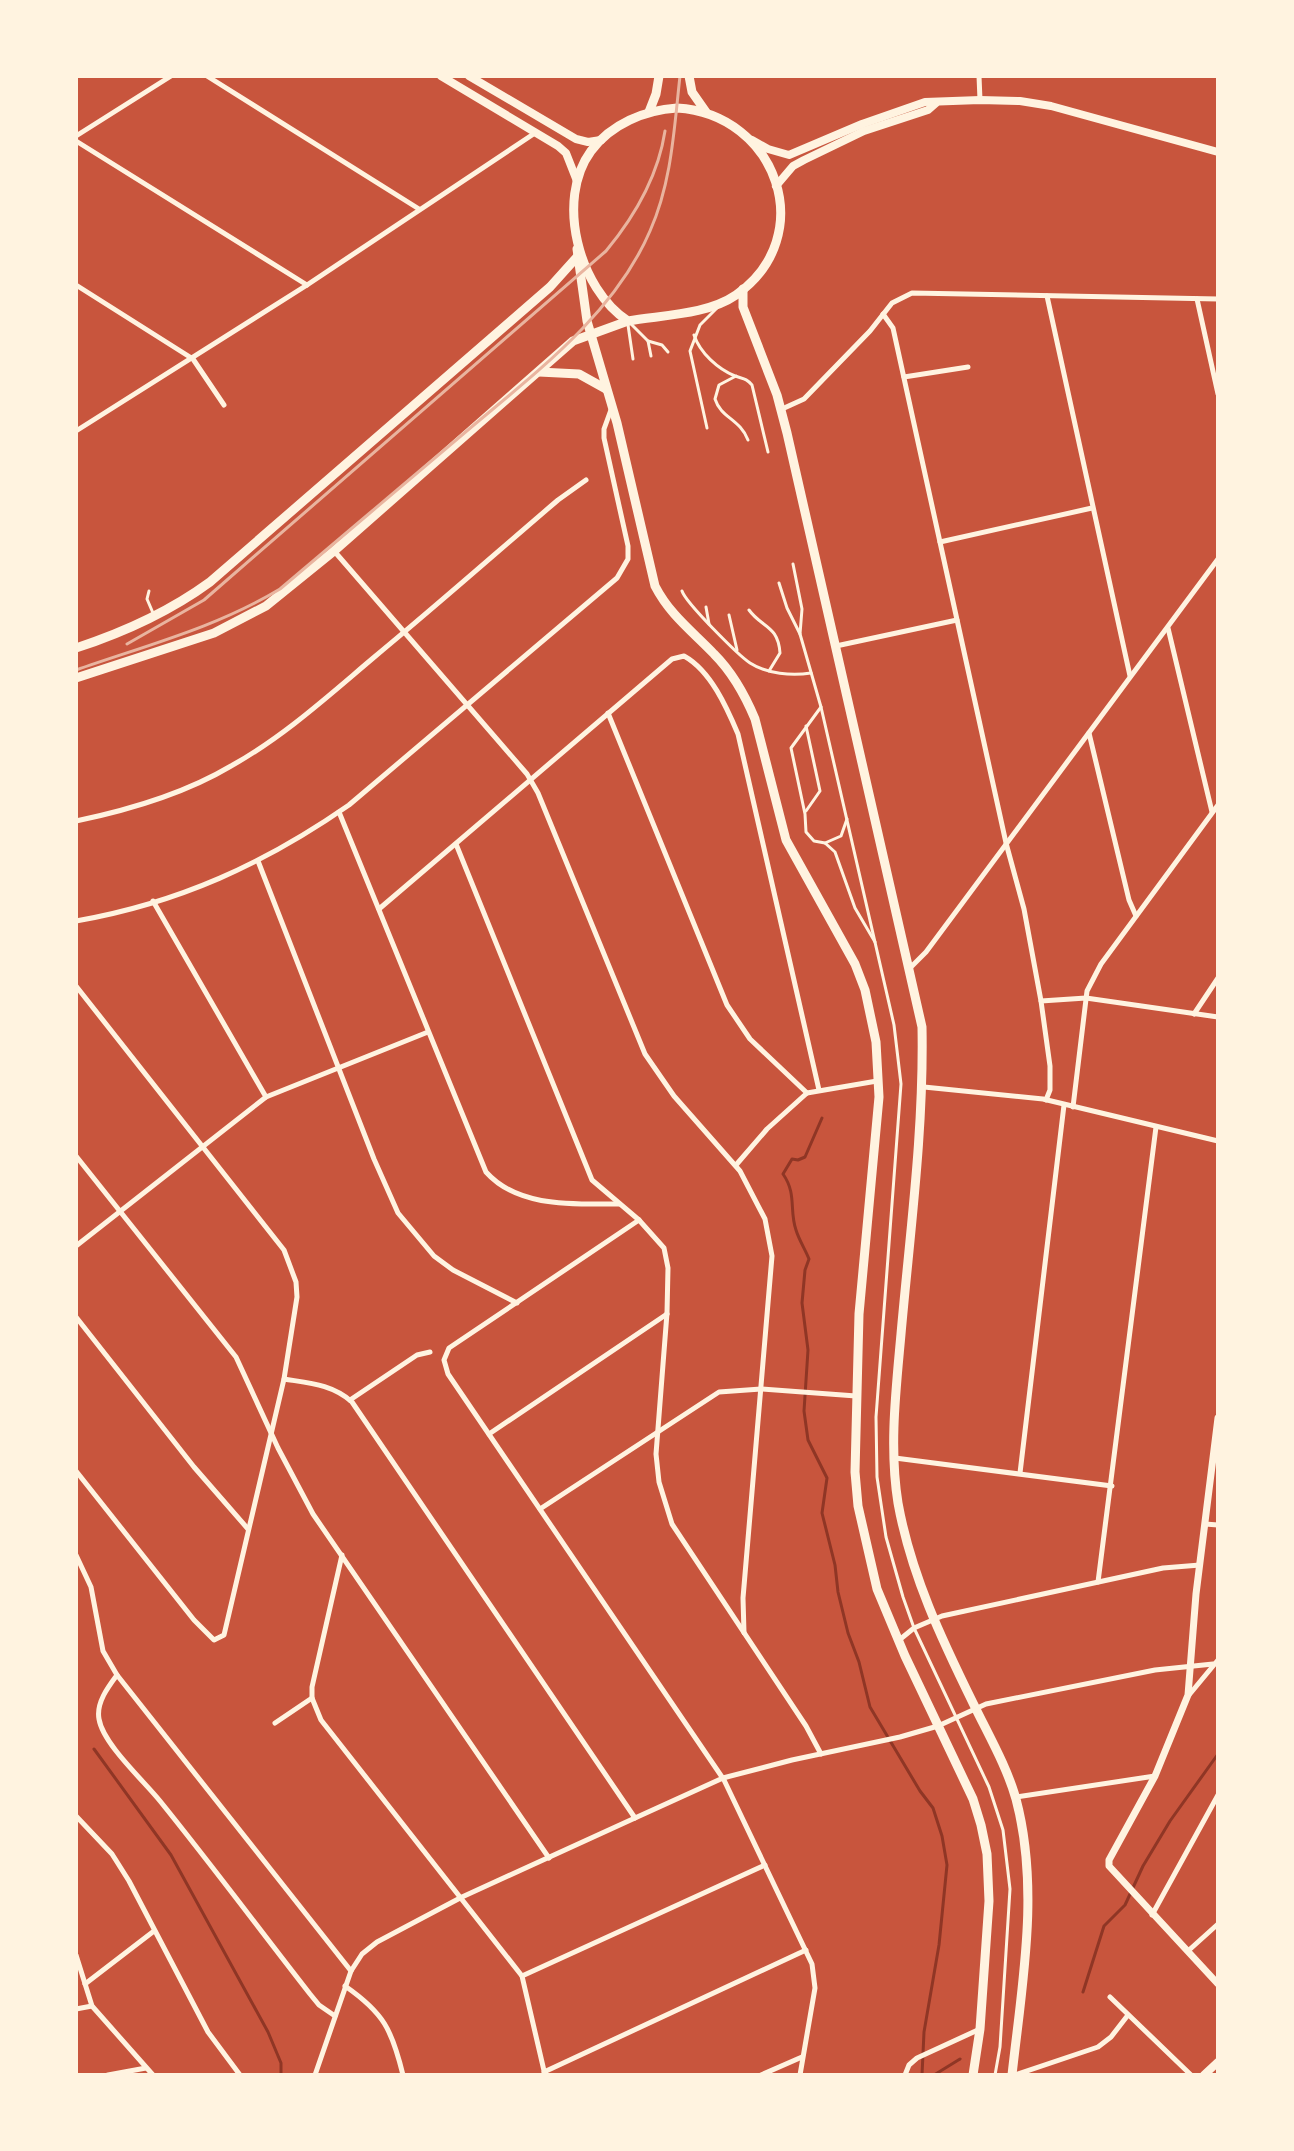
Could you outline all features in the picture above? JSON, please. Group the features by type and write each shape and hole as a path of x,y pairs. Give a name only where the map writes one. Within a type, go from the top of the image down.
{"main road":[{"path":"441,76 566,153 577,181"},
{"path":"469,76 576,139 588,142 601,140"},
{"path":"649,112 659,76"},
{"path":"689,76 692,92 706,112"},
{"path":"973,2075 980,2029 989,1901 987,1854 973,1799 898,1641 877,1589 858,1506 854,1444 859,1314 879,1097 876,1042 865,990 842,937 786,840 749,704 736,680 715,655 680,623 655,586 612,406 584,305 577,253 577,181 583,165 601,140 630,120 649,112 677,108 706,112 738,128 768,149 789,155 925,102 980,100 1051,106 1218,152"},
{"path":"776,186 793,166 804,160 864,131 928,110 936,103"},
{"path":"76,678 214,633 266,606 334,551 573,341 628,321 724,302 743,289 759,272 773,247 780,214 771,167 752,140"},
{"path":"577,253 600,294 628,321"},
{"path":"76,648 155,617 210,582 550,287 577,253"},
{"path":"743,289 743,307 781,410 922,1027 924,1087 895,1402 894,1458 898,1501 912,1564 933,1619 1015,1797 1026,1856 1029,1908 1013,2075"},
{"path":"539,372 579,374 606,389"},
{"path":"1204,2075 1218,2062"}],"street":[{"path":"171,76 76,139 307,285"},
{"path":"207,76 419,209"},
{"path":"979,76 980,100"},
{"path":"76,431 307,285 535,133"},
{"path":"76,285 193,359 224,405"},
{"path":"781,410 804,399 870,331 892,303 912,293 1218,299"},
{"path":"1047,296 1130,677"},
{"path":"1197,299 1218,394"},
{"path":"883,314 893,328 1006,843 1024,909 1050,1066 1050,1090 1046,1100"},
{"path":"904,377 968,367"},
{"path":"76,921 206,885 258,861 339,812 617,578 628,559 622,515 604,438 612,406"},
{"path":"76,821 111,814 166,796 228,768 285,732 558,500 586,480"},
{"path":"940,542 1092,508"},
{"path":"334,551 530,779 645,1054 674,1096 736,1165 765,1219 771,1245 743,1598 744,1633"},
{"path":"909,969 926,952 1218,559"},
{"path":"836,646 957,620"},
{"path":"1168,627 1212,812"},
{"path":"379,909 672,659 684,656 694,663 725,706 738,734 819,1090"},
{"path":"608,713 727,1005 750,1039 807,1093"},
{"path":"1089,732 1129,900 1136,916"},
{"path":"1073,1107 1086,998 1101,964 1218,805"},
{"path":"339,812 486,1172 506,1190 532,1199 620,1204"},
{"path":"456,844 584,1165 592,1180 639,1220 664,1248 668,1268 667,1313 656,1454 659,1482 672,1524 806,1726 821,1754"},
{"path":"258,861 398,1213 434,1256 453,1270 517,1303"},
{"path":"153,901 266,1097"},
{"path":"1194,1014 1218,978"},
{"path":"76,986 284,1250 291,1266 297,1297 284,1379 224,1635 214,1640 194,1620 76,1471"},
{"path":"1041,1001 1086,998 1218,1017"},
{"path":"76,1246 266,1097 428,1032"},
{"path":"736,1165 767,1129 807,1093 878,1081"},
{"path":"924,1087 1046,1100 1218,1141"},
{"path":"1020,1473 1064,1105"},
{"path":"1098,1582 1156,1127"},
{"path":"76,1156 236,1357 313,1514 549,1858"},
{"path":"639,1220 449,1348 444,1360 448,1374 723,1778 812,1964 815,1988 800,2075"},
{"path":"489,1434 667,1313"},
{"path":"76,1317 194,1467 248,1529"},
{"path":"350,1400 417,1355 430,1352"},
{"path":"284,1379 328,1387 350,1400 635,1818"},
{"path":"540,1509 719,1392 761,1389 856,1396"},
{"path":"1218,1418 1188,1695 1155,1776 1109,1860 1112,1872 1218,1984"},
{"path":"894,1458 1112,1486"},
{"path":"1205,1524 1218,1525"},
{"path":"342,1554 312,1698 321,1720 522,1976 545,2074 806,1950"},
{"path":"76,1555 91,1587 103,1651 117,1675 351,1971"},
{"path":"898,1641 914,1628 933,1619 1163,1568 1200,1565"},
{"path":"315,2075 345,1986 362,1954 377,1942 462,1897 723,1778 900,1737 938,1726 975,1707 1215,1662"},
{"path":"1188,1695 1215,1662"},
{"path":"117,1675 98,1710 98,1719 106,1737 310,1994 335,2016"},
{"path":"275,1723 312,1698"},
{"path":"1015,1797 1155,1776"},
{"path":"1152,1915 1218,1795"},
{"path":"76,1816 112,1854 208,2032 238,2075"},
{"path":"522,1976 765,1865"},
{"path":"1187,1951 1218,1924"},
{"path":"85,1984 154,1931"},
{"path":"76,1955 92,2006 153,2075"},
{"path":"345,1986 364,1999 384,2020 395,2043 403,2075"},
{"path":"1110,1997 1191,2075"},
{"path":"76,2009 92,2006"},
{"path":"1013,2075 1098,2047 1111,2037 1128,2015"},
{"path":"905,2075 909,2065 917,2058 980,2029"},
{"path":"761,2075 802,2057"},
{"path":"108,2075 147,2068"}],"lane":[{"path":"707,428 691,360 694,335 724,302"},
{"path":"628,321 648,341 662,345 668,352"},
{"path":"628,321 633,359"},
{"path":"694,335 702,352 752,385 768,452"},
{"path":"648,341 651,356"},
{"path":"736,376 719,385 715,399 720,409 742,426 748,440"},
{"path":"793,564 802,609 800,634"},
{"path":"779,583 800,634 821,707 894,1025 901,1084 875,1446 886,1537 893,1567 914,1628 993,1797 1003,1830 1009,1871 1000,2047 995,2075"},
{"path":"149,591 148,603 155,617"},
{"path":"682,591 690,606 750,663 794,676 811,673"},
{"path":"706,607 709,624"},
{"path":"749,610 770,626 777,638 780,653 769,671"},
{"path":"729,615 737,650"},
{"path":"821,707 793,743 791,754 805,814 806,832 814,841 825,843 841,836 848,817"},
{"path":"805,814 820,791 806,726"},
{"path":"825,843 839,860 855,908 877,945"}],"waterway":[{"path":"822,1118 805,1157 792,1159 783,1174 790,1188 796,1230 809,1259 802,1303 808,1350 804,1411 808,1440 827,1478 822,1513 848,1633 870,1707 933,1808 942,1836 947,1865 939,1945 924,2032 922,2075"},
{"path":"94,1749 171,1855 268,2032 281,2063 281,2075"},
{"path":"1083,1992 1104,1926 1125,1905 1143,1866 1170,1821 1218,1754"},
{"path":"934,2075 960,2059"}],"railway":[{"path":"76,670 206,625 280,589 568,343 615,291 650,231 668,174 680,76"},
{"path":"127,644 204,600 606,251 644,195 657,164 665,131"}]}
